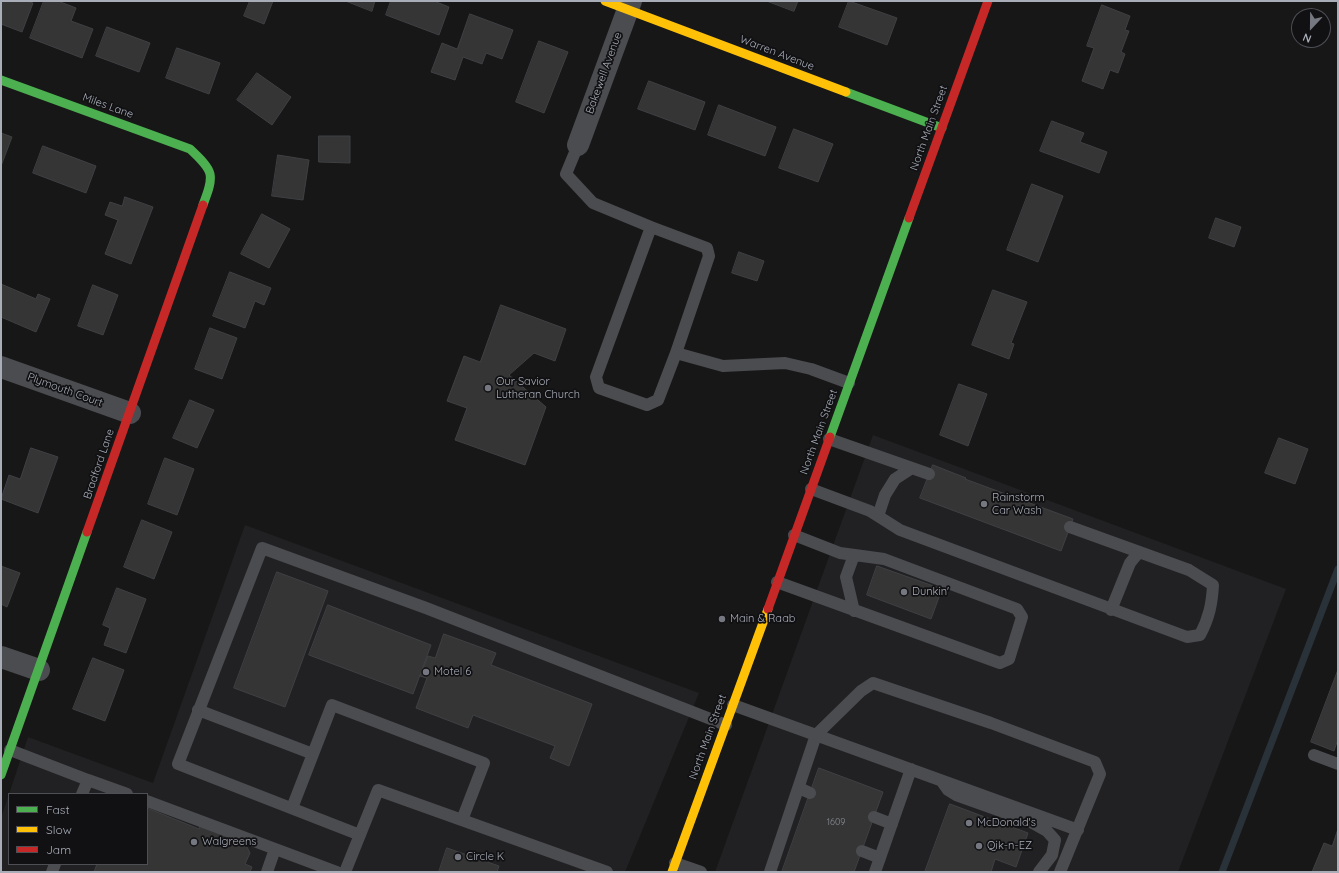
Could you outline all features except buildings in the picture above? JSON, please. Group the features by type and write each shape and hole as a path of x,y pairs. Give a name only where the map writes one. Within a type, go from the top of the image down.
{"street":[{"name":"Warren Avenue","path":"604,1 629,5 942,128"},
{"name":"North Main Street","path":"673,867 726,725 988,1"},
{"name":"Bakewell Avenue","path":"578,145 629,5"},
{"name":"Miles Lane","path":"1,80 190,149 203,162"},
{"name":"Bradford Lane","path":"1,775 130,413 208,188 210,174 203,162"},
{"name":"Plymouth Court","path":"1,367 130,413"},
{"path":"1,656 39,670"}],"lane":[{"path":"578,145 566,174 593,203 707,248 709,256 676,353 658,400 647,405 599,388 596,377 651,227"},
{"path":"676,353 723,366 785,363 811,369 849,383"},
{"path":"829,439 929,474"},
{"path":"878,516 885,495 895,479 912,468"},
{"path":"811,489 870,511 900,530 1111,610 1187,637 1200,635 1206,623 1212,603 1213,585 1189,570 1070,527"},
{"path":"777,582 1000,663 1009,659 1022,617 1016,609 884,559 840,553 794,535"},
{"path":"360,835 178,764 262,548 434,610 726,725"},
{"path":"1111,610 1130,563 1139,552"},
{"path":"854,555 846,577 854,611"},
{"path":"776,867 792,825 798,788 816,736 861,691 873,683 991,723 1095,762 1100,774 1060,872"},
{"path":"733,704 816,736 1078,830"},
{"path":"292,808 332,705 484,763 462,820"},
{"path":"198,710 313,754"},
{"path":"10,750 124,793"},
{"path":"1314,755 1338,764"},
{"path":"875,872 911,769"},
{"path":"82,793 88,780"},
{"path":"942,781 948,790 956,795 1029,821 1047,831 1055,840 1052,855 1039,872"},
{"path":"798,788 810,793"},
{"path":"345,872 378,790 462,820 578,867 607,872"},
{"path":"148,802 337,872"},
{"path":"874,817 892,824"},
{"path":"266,872 276,849"},
{"path":"862,851 880,858"},
{"path":"673,867 701,872"}],"shaded area":[{"path":"873,435 1286,589 1178,872 715,872"},
{"path":"245,525 699,693 625,872 1,872 1,818 8,797 8,865 148,865 148,793 9,793 28,737 153,783"}],"waterway":[{"path":"1222,872 1338,569"}],"traffic: fast":[{"path":"1,80 190,149 204,164 210,174 209,186 203,205"},
{"path":"846,92 942,128"},
{"path":"830,437 909,218"},
{"path":"1,775 87,532"}],"traffic: slow":[{"path":"605,1 846,92"},
{"path":"672,872 768,609"}],"traffic: jam":[{"path":"909,218 988,1"},
{"path":"87,532 203,205"},
{"path":"768,609 830,437"}],"place":[{"name":"Our Savior Lutheran Church","path":"488,388"},
{"name":"Rainstorm Car Wash","path":"984,504"},
{"name":"Dunkin'","path":"904,592"},
{"name":"Main & Raab","path":"722,619"},
{"name":"Motel 6","path":"426,672"},
{"name":"McDonald's","path":"969,823"},
{"name":"Walgreens","path":"194,842"},
{"name":"Qik-n-EZ","path":"979,846"},
{"name":"Circle K","path":"458,857"}]}
